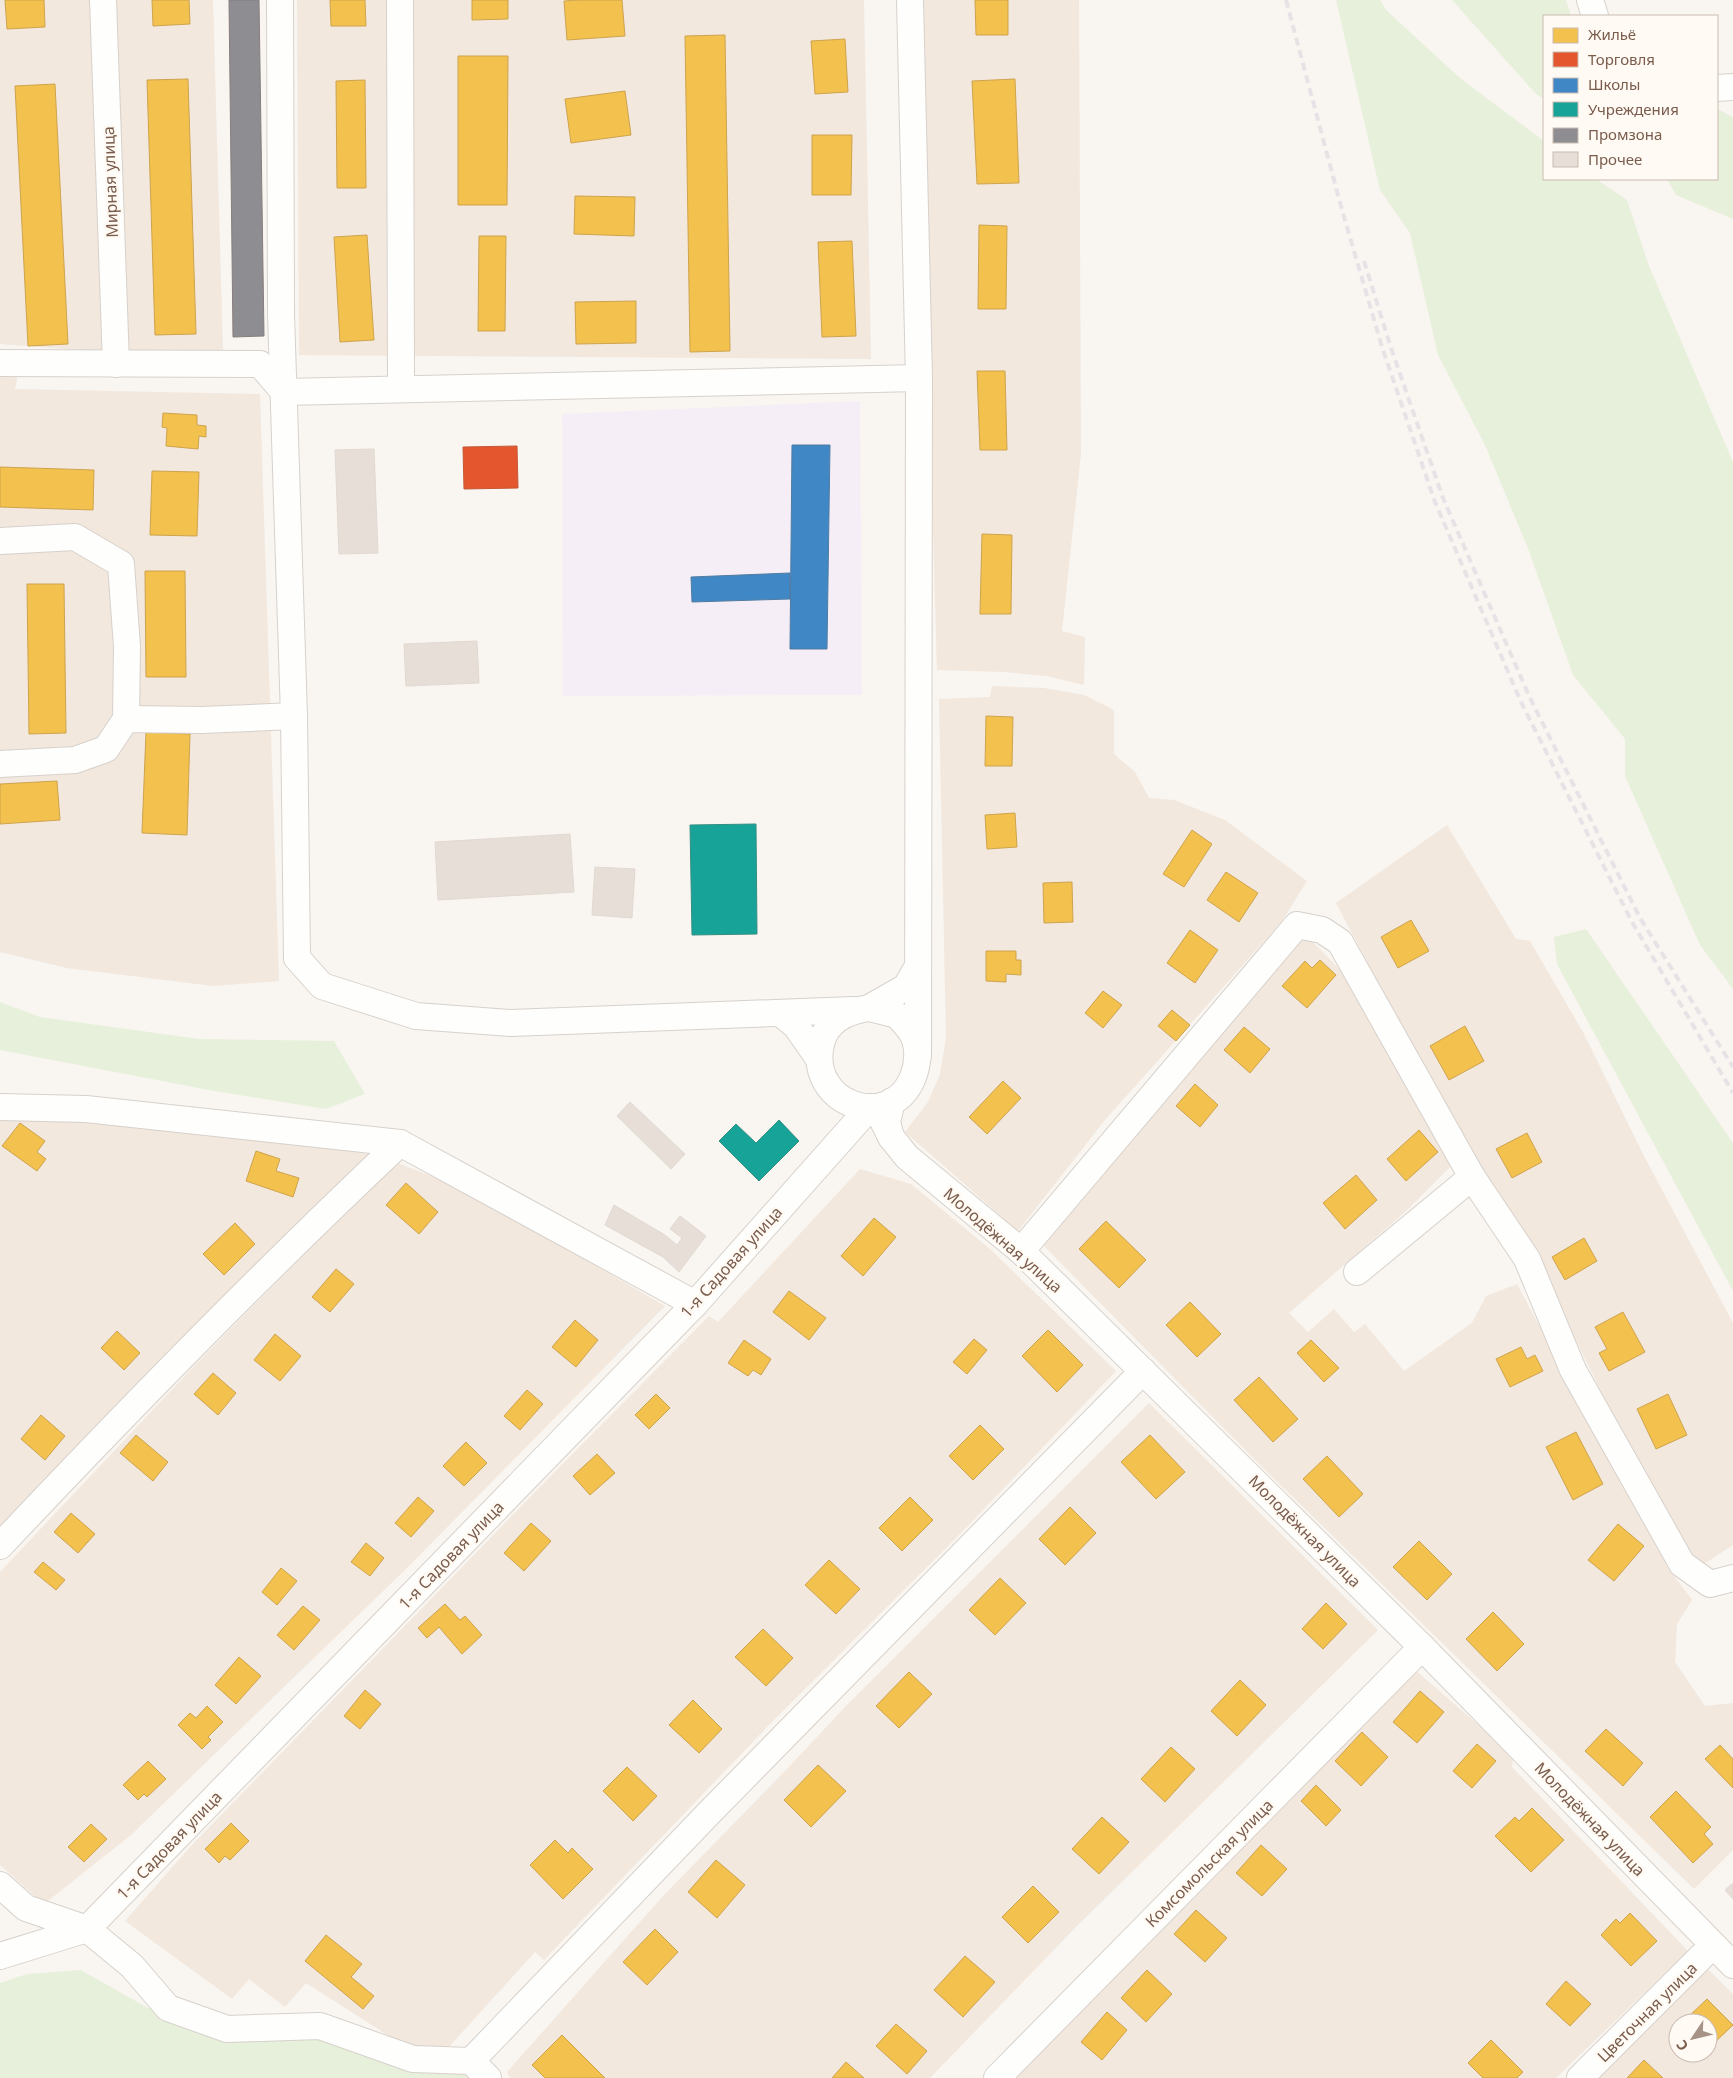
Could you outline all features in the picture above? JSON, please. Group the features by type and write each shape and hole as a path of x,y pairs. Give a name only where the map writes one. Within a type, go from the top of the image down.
{"street":[{"name":"Мирная улица","path":"103,0 116,364"},
{"path":"280,0 281,314 294,716 296,958 322,986 416,1016 511,1023 861,1009 897,1014 914,1039 918,1056"},
{"path":"400,0 401,389"},
{"path":"780,1013 796,1026 818,1059 822,1076 828,1087 841,1099 850,1104 881,1104 899,1096 911,1084 917,1067 918,1056 919,378 910,0"},
{"path":"1590,0 1595,15"},
{"path":"1718,88 1733,86"},
{"path":"0,363 260,364 284,392"},
{"path":"284,392 919,378"},
{"path":"0,541 75,537 121,564 127,646 126,719 106,750 75,760 0,764"},
{"path":"126,719 202,720 294,716"},
{"path":"1021,1251 1297,925 1322,930 1340,942 1472,1177 1527,1259 1573,1370 1682,1564 1710,1584 1733,1578"},
{"path":"818,1059 821,1042 830,1026 843,1014 861,1009 906,987 918,966"},
{"name":"Молодёжная улица","path":"881,1104 891,1137 907,1157 1021,1251 1422,1647 1733,1965"},
{"name":"1-я Садовая улица","path":"0,1956 87,1930 695,1304 881,1104"},
{"path":"0,1107 86,1109 400,1143 695,1304"},
{"path":"0,1546 213,1324 400,1143"},
{"path":"1357,1272 1472,1177"},
{"path":"0,1885 26,1908 87,1930 132,1966 168,2008 227,2029 320,2026 412,2059 480,2069 709,1813 1143,1371"},
{"name":"Комсомольская улица","path":"996,2078 1422,1647"},
{"name":"Цветочная улица","path":"1580,2078 1713,1945"}],"shaded area":[{"path":"0,0 213,0 223,352 92,351 0,344"},
{"path":"297,0 864,0 871,359 299,355"},
{"path":"918,0 1079,0 1081,454 1062,631 1085,637 1084,685 1047,676 1003,672 937,670"},
{"path":"0,374 18,374 15,389 260,394 279,981 213,986 67,968 0,952"},
{"path":"860,401 862,695 563,696 562,414"},
{"path":"992,686 1044,688 1084,695 1114,710 1114,754 1135,772 1149,798 1174,800 1225,820 1307,881 1282,921 1105,1120 1018,1231 905,1132 928,1102 940,1074 946,1038 939,699 990,697"},
{"path":"1447,825 1516,939 1530,941 1584,1034 1643,1154 1733,1323 1733,1545 1698,1568 1609,1407 1522,1233 1450,1118 1336,903"},
{"path":"1307,936 1348,978 1452,1165 1405,1212 1289,1313 1308,1332 1334,1309 1354,1332 1365,1324 1404,1371 1472,1323 1486,1296 1517,1284 1668,1568 1692,1600 1677,1624 1675,1662 1705,1706 1733,1703 1733,1850 1694,1889 1263,1468 1041,1243 1290,946"},
{"path":"94,1118 368,1154 0,1526 0,1119"},
{"path":"395,1162 464,1189 665,1306 409,1566 131,1835 44,1904 0,1865 0,1572 196,1364"},
{"path":"860,1169 911,1184 990,1249 1116,1371 961,1533 769,1725 544,1960 535,1952 447,2049 414,2052 306,1983 285,2007 249,1979 232,1999 125,1921 191,1846 534,1493 709,1316 718,1322"},
{"path":"1149,1403 1378,1630 1077,1926 930,2078 510,2078 507,2072 663,1896 846,1706"},
{"path":"1414,1669 1513,1755 1512,1767 1688,1951 1556,2078 1014,2078"},
{"path":"1706,1967 1733,1994 1733,2078 1599,2078"}],"green space":[{"path":"1336,0 1380,0 1386,10 1461,79 1543,140 1543,180 1597,180 1627,200 1649,266 1733,462 1733,989 1700,945 1625,776 1625,739 1573,675 1529,551 1485,445 1438,355 1410,233 1380,190"},
{"path":"1452,0 1566,0 1571,15 1543,15 1543,98 1536,94"},
{"path":"1718,110 1733,117 1733,219 1676,195 1668,180 1718,180"},
{"path":"1586,929 1733,1143 1733,1291 1557,964 1554,937"},
{"path":"0,1002 40,1017 199,1039 334,1041 365,1094 326,1109 209,1090 0,1050"},
{"path":"81,1970 148,2008 168,2008 227,2029 320,2026 488,2078 0,2078 0,1983 27,1974"}],"building: Жильё":[{"path":"5,0 44,0 45,27 7,29"},
{"path":"152,0 189,0 190,24 153,26"},
{"path":"330,0 365,0 366,26 331,26"},
{"path":"472,0 508,0 508,19 472,20"},
{"path":"622,0 625,36 567,40 564,1"},
{"path":"975,0 1008,0 1008,35 976,35"},
{"path":"725,35 730,351 690,352 685,36"},
{"path":"845,39 848,92 815,94 811,41"},
{"path":"458,56 508,56 507,205 458,205"},
{"path":"188,79 196,334 155,335 147,80"},
{"path":"1015,79 1019,183 977,184 972,81"},
{"path":"365,80 366,188 337,188 336,81"},
{"path":"55,84 68,344 28,346 15,86"},
{"path":"625,91 631,135 571,143 565,99"},
{"path":"812,135 852,135 851,195 812,195"},
{"path":"575,196 635,197 634,236 574,234"},
{"path":"979,225 1007,226 1006,309 978,309"},
{"path":"367,235 374,340 340,342 334,237"},
{"path":"479,236 506,236 505,331 478,331"},
{"path":"852,241 856,336 822,337 818,242"},
{"path":"636,301 636,343 576,344 575,302"},
{"path":"977,371 1005,371 1007,450 980,450"},
{"path":"163,413 197,415 197,425 206,426 206,437 199,436 198,449 166,446 167,428 162,427"},
{"path":"0,467 94,470 93,510 0,507"},
{"path":"152,471 199,472 197,536 150,535"},
{"path":"982,534 1012,535 1011,614 980,614"},
{"path":"145,571 185,571 186,677 146,677"},
{"path":"27,584 64,584 66,733 29,734"},
{"path":"986,716 1013,717 1012,766 985,766"},
{"path":"146,732 190,734 187,835 142,833"},
{"path":"57,781 60,820 0,824 0,784"},
{"path":"1015,813 1017,847 987,849 985,815"},
{"path":"1192,830 1212,844 1184,887 1163,874"},
{"path":"1226,872 1258,893 1239,922 1207,900"},
{"path":"1072,882 1073,922 1044,923 1043,883"},
{"path":"1411,920 1429,951 1398,968 1381,937"},
{"path":"1190,930 1218,950 1195,983 1167,963"},
{"path":"986,951 1016,951 1016,960 1021,960 1021,975 1006,974 1006,982 986,981"},
{"path":"1320,960 1336,975 1307,1008 1282,986 1305,961 1312,968"},
{"path":"1103,991 1122,1005 1103,1028 1085,1013"},
{"path":"1172,1010 1190,1025 1176,1041 1158,1026"},
{"path":"1465,1026 1484,1061 1449,1080 1430,1046"},
{"path":"1244,1027 1270,1049 1250,1073 1224,1050"},
{"path":"1003,1081 1021,1098 987,1134 969,1117"},
{"path":"1195,1084 1218,1105 1200,1127 1176,1106"},
{"path":"20,1123 45,1141 37,1152 46,1159 37,1171 2,1146"},
{"path":"1419,1130 1438,1152 1406,1181 1387,1159"},
{"path":"1527,1133 1542,1162 1512,1178 1496,1149"},
{"path":"256,1151 280,1159 276,1171 299,1178 293,1197 246,1181"},
{"path":"1356,1175 1377,1200 1345,1229 1323,1203"},
{"path":"406,1183 438,1212 419,1234 386,1205"},
{"path":"874,1218 896,1237 863,1276 841,1256"},
{"path":"1106,1221 1146,1260 1119,1288 1079,1249"},
{"path":"235,1223 255,1244 224,1275 203,1254"},
{"path":"1584,1238 1597,1261 1565,1280 1552,1257"},
{"path":"336,1269 354,1284 330,1312 312,1297"},
{"path":"789,1291 826,1318 809,1340 773,1312"},
{"path":"1190,1302 1221,1334 1197,1357 1166,1325"},
{"path":"1623,1312 1645,1352 1609,1371 1599,1353 1607,1349 1595,1327"},
{"path":"575,1320 598,1340 576,1367 552,1347"},
{"path":"1048,1330 1083,1365 1057,1392 1022,1356"},
{"path":"117,1331 140,1353 124,1370 101,1348"},
{"path":"275,1334 301,1356 280,1381 254,1360"},
{"path":"974,1339 987,1350 967,1374 953,1362"},
{"path":"744,1340 771,1359 761,1375 753,1370 748,1376 728,1363"},
{"path":"1311,1340 1339,1368 1324,1382 1297,1353"},
{"path":"1521,1347 1527,1359 1535,1355 1543,1371 1510,1387 1496,1359"},
{"path":"213,1373 236,1393 218,1415 194,1394"},
{"path":"1259,1377 1298,1419 1273,1442 1234,1400"},
{"path":"527,1390 543,1404 520,1430 504,1416"},
{"path":"656,1394 670,1408 649,1429 635,1415"},
{"path":"1668,1394 1687,1435 1656,1449 1637,1409"},
{"path":"41,1415 65,1436 45,1460 21,1439"},
{"path":"980,1425 1004,1449 973,1480 949,1456"},
{"path":"1576,1432 1603,1484 1573,1500 1546,1447"},
{"path":"136,1435 168,1462 153,1481 120,1453"},
{"path":"1150,1435 1185,1472 1156,1499 1121,1462"},
{"path":"466,1442 487,1463 464,1486 443,1466"},
{"path":"597,1454 615,1473 590,1495 573,1476"},
{"path":"1327,1456 1363,1494 1339,1517 1303,1479"},
{"path":"418,1497 434,1511 411,1537 395,1523"},
{"path":"910,1497 933,1520 902,1551 879,1528"},
{"path":"1070,1507 1096,1533 1065,1565 1039,1539"},
{"path":"71,1513 95,1534 78,1553 54,1532"},
{"path":"531,1523 551,1541 524,1571 504,1553"},
{"path":"1618,1524 1644,1546 1614,1581 1588,1560"},
{"path":"1419,1541 1452,1574 1427,1600 1393,1567"},
{"path":"366,1543 384,1558 370,1576 351,1562"},
{"path":"829,1560 860,1589 836,1614 805,1585"},
{"path":"43,1562 65,1580 56,1590 34,1572"},
{"path":"281,1568 297,1581 277,1605 262,1592"},
{"path":"1000,1578 1026,1603 995,1635 969,1610"},
{"path":"1326,1603 1347,1624 1323,1649 1302,1629"},
{"path":"445,1604 460,1620 465,1616 482,1635 462,1654 439,1627 427,1638 418,1628"},
{"path":"303,1606 320,1620 294,1650 277,1635"},
{"path":"1493,1612 1524,1644 1497,1671 1466,1639"},
{"path":"763,1629 793,1658 766,1686 735,1657"},
{"path":"239,1657 261,1676 236,1704 215,1685"},
{"path":"909,1672 932,1694 899,1728 876,1706"},
{"path":"1240,1680 1266,1705 1237,1736 1211,1711"},
{"path":"365,1690 381,1704 360,1729 344,1716"},
{"path":"1420,1691 1444,1712 1417,1743 1393,1722"},
{"path":"693,1700 722,1729 699,1753 669,1725"},
{"path":"207,1706 223,1722 208,1737 211,1740 202,1749 178,1725 190,1713 196,1718"},
{"path":"1606,1729 1643,1763 1623,1786 1585,1751"},
{"path":"1362,1732 1388,1757 1361,1786 1335,1761"},
{"path":"1477,1744 1496,1761 1472,1788 1453,1771"},
{"path":"1720,1745 1733,1759 1733,1788 1705,1759"},
{"path":"1171,1747 1195,1769 1165,1802 1141,1779"},
{"path":"148,1761 166,1779 147,1797 144,1794 138,1800 123,1785"},
{"path":"818,1765 846,1791 811,1827 784,1800"},
{"path":"627,1767 657,1796 633,1821 603,1791"},
{"path":"1316,1785 1341,1810 1326,1826 1301,1801"},
{"path":"1676,1791 1711,1827 1704,1834 1713,1844 1693,1863 1650,1817"},
{"path":"1532,1808 1564,1840 1531,1872 1495,1836 1515,1817 1519,1821"},
{"path":"1102,1817 1129,1842 1099,1874 1072,1849"},
{"path":"231,1823 249,1841 230,1860 225,1856 219,1863 205,1849"},
{"path":"91,1824 107,1839 84,1862 68,1847"},
{"path":"555,1840 568,1853 572,1848 593,1869 563,1899 530,1865"},
{"path":"1261,1845 1287,1869 1262,1896 1236,1873"},
{"path":"716,1860 745,1885 717,1918 688,1892"},
{"path":"1033,1886 1059,1912 1028,1943 1002,1917"},
{"path":"1196,1910 1227,1938 1205,1962 1174,1934"},
{"path":"1630,1913 1657,1941 1631,1966 1601,1935 1616,1919 1620,1923"},
{"path":"655,1929 678,1952 647,1985 623,1962"},
{"path":"326,1935 362,1964 351,1977 374,1996 363,2009 305,1961"},
{"path":"965,1956 995,1982 963,2017 934,1990"},
{"path":"1147,1970 1172,1994 1146,2022 1121,1998"},
{"path":"1566,1981 1591,2004 1570,2026 1546,2004"},
{"path":"1707,1999 1733,2025 1718,2039 1718,2013 1692,2013"},
{"path":"1107,2012 1127,2030 1102,2060 1081,2042"},
{"path":"896,2024 927,2051 907,2074 876,2046"},
{"path":"562,2035 605,2078 545,2078 532,2065"},
{"path":"1491,2040 1523,2072 1517,2078 1483,2078 1468,2063"},
{"path":"1644,2060 1663,2078 1627,2078"},
{"path":"846,2062 864,2078 832,2078"}],"building: Торговля":[{"path":"517,446 518,488 464,489 463,447"}],"building: Школы":[{"path":"792,445 830,445 827,649 790,649"},
{"path":"790,573 790,599 692,602 691,577"}],"building: Учреждения":[{"path":"756,824 757,934 692,935 690,825"},
{"path":"779,1120 799,1141 759,1181 719,1141 736,1124 756,1143"}],"building: Промзона":[{"path":"229,0 259,0 264,336 233,337"}],"building: Прочее":[{"path":"374,449 378,553 339,554 335,450"},
{"path":"477,641 479,683 406,686 404,644"},
{"path":"570,834 574,892 438,900 435,842"},
{"path":"595,867 635,869 632,918 592,915"},
{"path":"630,1102 685,1154 671,1169 617,1116"},
{"path":"614,1205 665,1235 677,1245 682,1238 670,1229 680,1216 706,1236 679,1272 663,1257 605,1225"},
{"path":"1733,1883 1733,1899 1725,1890"}],"railway":[{"path":"1286,0 1342,210 1382,347 1435,502 1521,702 1632,922 1733,1093"},
{"path":"1364,261 1390,345 1443,498 1530,698 1640,918 1733,1067"}]}
